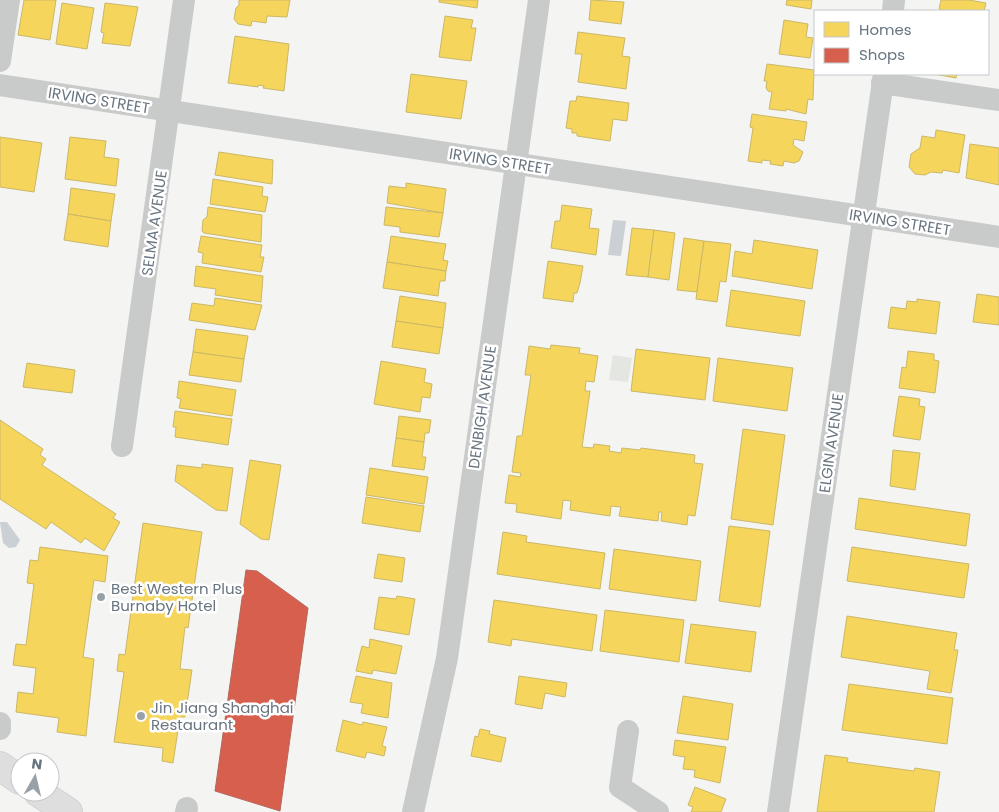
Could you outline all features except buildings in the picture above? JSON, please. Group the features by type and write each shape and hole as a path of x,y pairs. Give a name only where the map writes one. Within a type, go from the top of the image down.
{"main road":[{"path":"53,802 68,812"}],"street":[{"path":"0,62 9,0"},
{"name":"SELMA AVENUE","path":"122,446 184,0"},
{"name":"DENBIGH AVENUE","path":"413,812 447,658 540,0"},
{"path":"883,78 999,100"},
{"name":"ELGIN AVENUE","path":"778,812 883,78"},
{"name":"IRVING STREET","path":"0,85 999,237"},
{"path":"0,723 0,729"},
{"path":"628,731 620,787 658,812"}],"shaded area":[{"path":"613,220 626,221 621,256 608,255"},
{"path":"613,355 632,358 628,382 609,380"},
{"path":"0,522 7,522 20,540 16,547 9,548 3,543"}],"place":[{"name":"Best Western Plus Burnaby Hotel","path":"101,597"},
{"name":"Jin Jiang Shanghai Restaurant","path":"141,716"}]}
